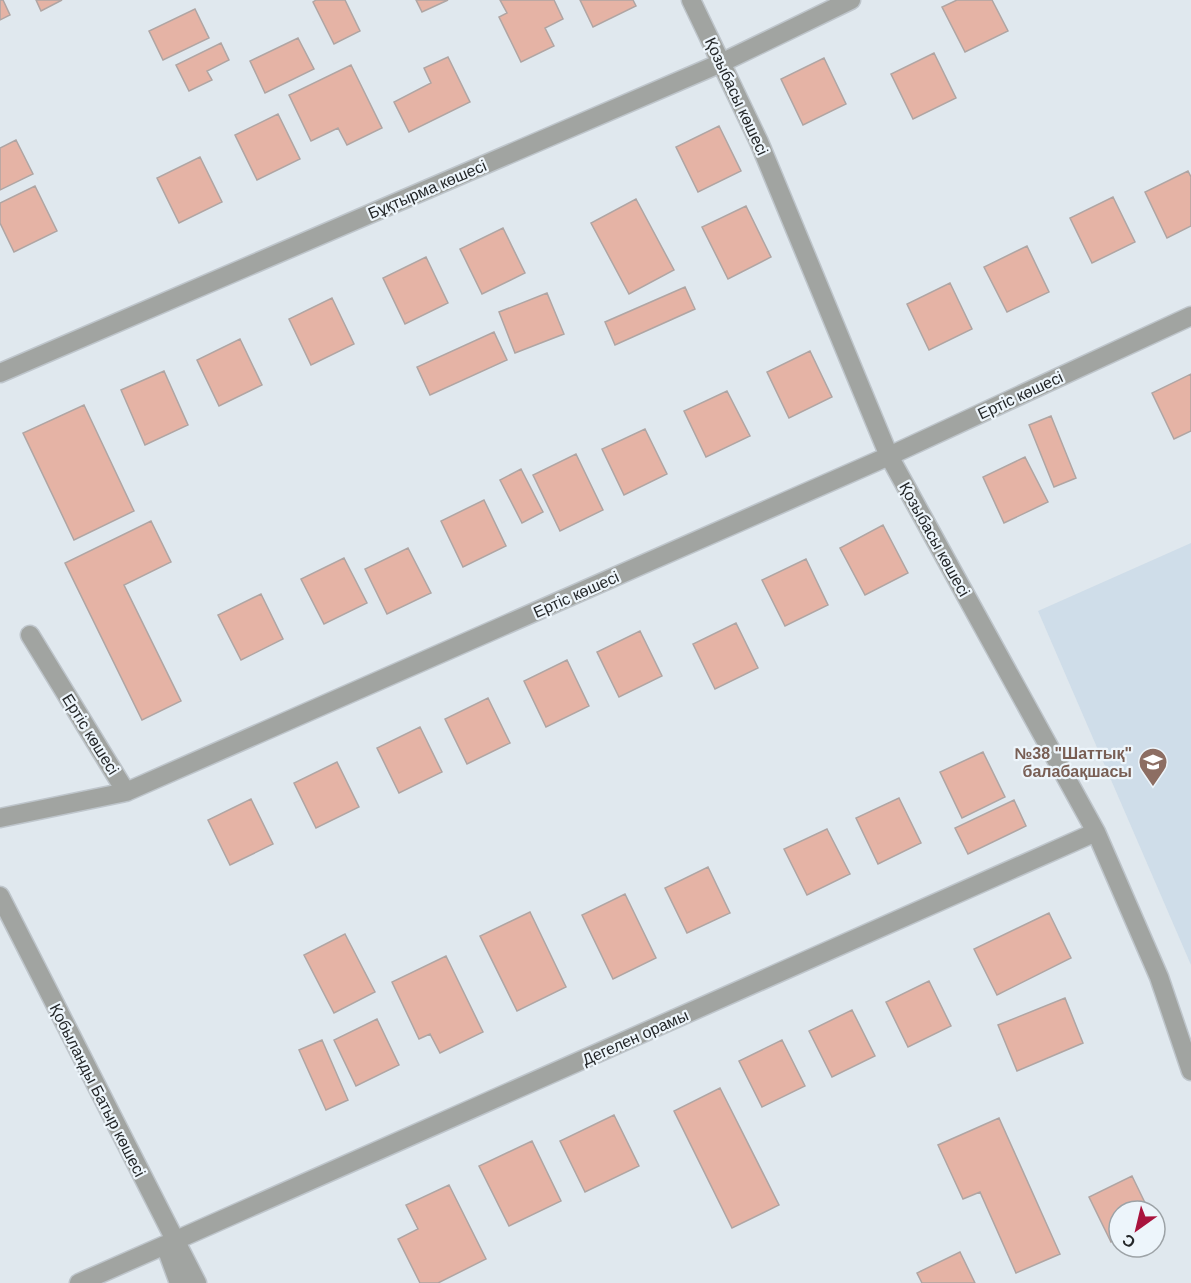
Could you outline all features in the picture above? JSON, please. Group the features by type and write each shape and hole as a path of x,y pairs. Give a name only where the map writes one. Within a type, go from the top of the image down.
{"street":[{"name":"Қозыбасы көшесі","path":"691,0 759,142 889,456 1096,832 1159,977 1191,1071"},
{"name":"Бұқтырма көшесі","path":"0,373 722,63 851,0"},
{"name":"Ертіс көшесі","path":"30,635 126,792 889,456 1191,316"},
{"path":"0,818 126,792"},
{"name":"Дегелен орамы","path":"79,1283 1096,832"},
{"name":"Қобыланды Батыр көшесі","path":"0,896 170,1243 197,1283"},
{"path":"170,1243 179,1283"}],"shaded area":[{"name":"№38 \"Шаттық\" балабақшасы","path":"1191,543 1191,965 1038,611"}],"building":[{"path":"0,0 3,0 10,15 0,20"},
{"path":"36,0 62,0 41,11"},
{"path":"316,0 345,0 360,31 334,44 313,2"},
{"path":"416,0 448,0 422,12"},
{"path":"500,0 554,0 563,19 545,28 554,46 521,62 499,17 507,13"},
{"path":"580,0 633,0 636,6 593,27"},
{"path":"957,0 992,0 1008,31 965,52 942,7"},
{"path":"195,9 209,38 163,60 149,31"},
{"path":"298,38 314,69 265,93 250,61"},
{"path":"221,43 229,60 207,71 212,80 189,91 176,65"},
{"path":"934,53 956,98 913,119 891,74"},
{"path":"448,57 470,102 409,132 394,102 431,83 424,68"},
{"path":"824,58 846,104 803,125 781,79"},
{"path":"351,65 382,128 347,145 338,128 311,141 289,95"},
{"path":"278,114 300,159 257,180 235,135"},
{"path":"719,126 741,171 698,192 676,147"},
{"path":"16,140 33,174 0,190 0,148"},
{"path":"200,157 222,202 179,223 157,178"},
{"path":"1188,171 1191,177 1191,226 1167,238 1145,192"},
{"path":"35,186 57,231 14,252 0,223 0,203"},
{"path":"1113,197 1135,242 1092,263 1070,218"},
{"path":"636,199 674,270 629,294 591,223"},
{"path":"746,206 771,257 728,279 702,227"},
{"path":"503,228 525,273 482,294 460,249"},
{"path":"1027,246 1049,292 1007,312 984,267"},
{"path":"426,257 448,303 405,324 383,278"},
{"path":"950,283 972,329 929,350 907,304"},
{"path":"685,287 695,309 615,345 605,322"},
{"path":"547,293 564,334 515,353 499,312"},
{"path":"332,298 354,344 311,365 289,319"},
{"path":"494,332 507,360 430,395 417,367"},
{"path":"240,339 262,385 219,406 197,360"},
{"path":"810,351 832,397 789,418 767,372"},
{"path":"164,371 188,425 145,445 121,390"},
{"path":"1191,374 1191,431 1174,439 1152,393"},
{"path":"727,391 750,436 706,457 684,411"},
{"path":"84,405 134,511 74,540 23,433"},
{"path":"1051,416 1076,478 1054,487 1029,425"},
{"path":"645,429 667,474 624,495 602,449"},
{"path":"576,454 603,510 560,531 533,475"},
{"path":"1025,457 1048,502 1004,523 983,477"},
{"path":"521,469 543,512 522,523 500,480"},
{"path":"484,500 506,546 463,567 441,521"},
{"path":"151,521 171,562 124,585 181,701 142,720 65,563"},
{"path":"883,525 908,573 865,595 840,548"},
{"path":"408,548 431,593 387,614 365,569"},
{"path":"344,558 367,603 324,624 301,579"},
{"path":"806,559 828,605 785,626 762,580"},
{"path":"261,594 283,639 241,660 218,615"},
{"path":"736,623 758,668 715,689 693,644"},
{"path":"640,631 662,676 619,697 597,652"},
{"path":"567,660 589,706 546,727 524,681"},
{"path":"488,698 510,743 467,764 445,719"},
{"path":"420,727 442,772 399,793 377,748"},
{"path":"983,752 1005,797 962,818 940,772"},
{"path":"337,762 359,807 316,828 294,783"},
{"path":"899,798 921,843 878,864 856,818"},
{"path":"251,799 273,844 230,865 208,820"},
{"path":"1014,800 1026,826 968,854 955,828"},
{"path":"827,829 850,874 807,895 784,849"},
{"path":"708,867 730,913 687,933 665,888"},
{"path":"625,894 656,958 613,979 582,915"},
{"path":"530,912 566,987 517,1011 480,936"},
{"path":"1049,913 1071,958 997,995 974,949"},
{"path":"345,934 375,992 334,1013 304,955"},
{"path":"446,956 483,1032 440,1053 430,1034 419,1039 392,982"},
{"path":"929,981 951,1026 908,1047 886,1002"},
{"path":"1065,998 1083,1043 1017,1071 998,1025"},
{"path":"852,1010 875,1056 832,1077 809,1031"},
{"path":"377,1019 399,1065 356,1086 334,1040"},
{"path":"322,1040 348,1100 326,1110 299,1050"},
{"path":"782,1040 805,1086 762,1107 739,1061"},
{"path":"720,1088 779,1205 732,1228 674,1111"},
{"path":"614,1115 639,1166 585,1192 560,1141"},
{"path":"999,1118 1060,1254 1016,1273 980,1192 963,1199 938,1145"},
{"path":"532,1141 561,1201 509,1226 479,1166"},
{"path":"1132,1176 1143,1199 1107,1199 1107,1234 1089,1197"},
{"path":"449,1185 486,1259 438,1283 420,1283 398,1239 418,1229 406,1205"},
{"path":"960,1252 975,1283 922,1283 917,1273"}],"place":[{"name":"№38 \"Шаттық\" балабақшасы","path":"1153,788"}]}
